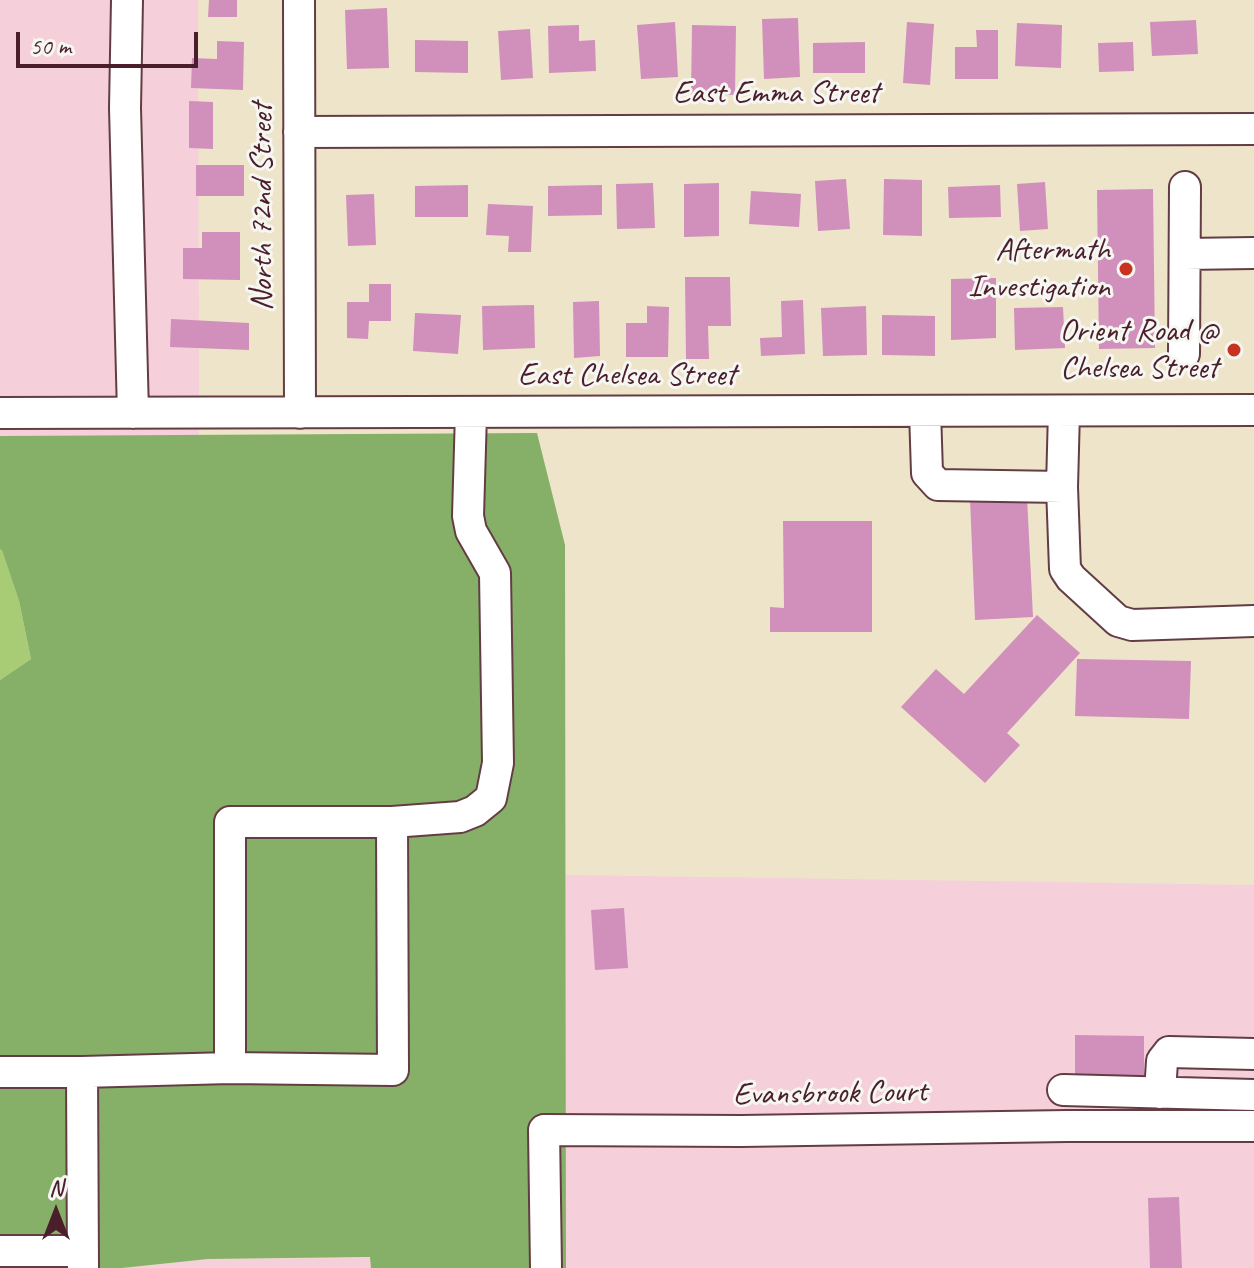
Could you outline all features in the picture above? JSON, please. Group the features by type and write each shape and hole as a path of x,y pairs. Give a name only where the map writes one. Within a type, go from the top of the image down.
{"street":[{"path":"127,0 125,108 133,413"},
{"name":"North 72nd Street","path":"299,0 300,413"},
{"name":"East Emma Street","path":"299,132 1254,129"},
{"path":"1184,354 1185,187"},
{"path":"1185,254 1254,253"},
{"name":"East Chelsea Street","path":"0,413 1254,410"},
{"path":"925,411 927,473 938,485 1062,487"},
{"path":"1064,411 1062,487 1065,569 1071,578 1118,621 1132,625 1254,621"},
{"path":"230,1068 230,822 392,822 460,817 475,811 491,798 498,763 495,573 471,531 468,516 471,413"},
{"path":"0,1072 230,1068 393,1070 392,822"},
{"path":"1160,1093 1162,1061 1169,1052 1254,1054"},
{"path":"0,1251 83,1260 82,1072 86,1072"},
{"path":"1063,1090 1254,1095"},
{"name":"Evansbrook Court","path":"546,1268 544,1130 1254,1126"}],"shaded area":[{"path":"0,0 198,0 199,399 0,399"},
{"path":"0,427 199,427 199,435 0,436"},
{"path":"566,875 1254,885 1254,1268 566,1268"},
{"path":"371,1258 371,1268 122,1268 208,1259"}],"green space":[{"path":"537,433 565,545 566,1268 371,1268 370,1257 208,1259 122,1268 0,1268 0,680 31,659 19,601 0,549 0,436"},
{"path":"0,549 19,601 31,659 0,680"}],"building":[{"path":"209,0 237,0 237,17 208,17"},
{"path":"387,8 389,68 347,69 345,10"},
{"path":"798,18 800,77 764,79 762,19"},
{"path":"1196,20 1198,54 1152,56 1150,22"},
{"path":"675,22 678,77 641,79 637,25"},
{"path":"907,22 934,24 930,85 903,83"},
{"path":"1017,23 1062,25 1061,68 1015,66"},
{"path":"579,25 579,41 595,40 596,71 549,73 548,26"},
{"path":"692,25 736,26 735,95 691,94"},
{"path":"530,29 533,78 501,80 498,31"},
{"path":"976,30 998,30 998,79 955,79 955,47 977,47"},
{"path":"415,40 468,41 468,73 415,72"},
{"path":"217,41 244,42 243,90 191,88 192,58 217,59"},
{"path":"865,42 865,73 813,73 813,43"},
{"path":"1133,42 1134,71 1099,72 1098,43"},
{"path":"189,101 213,102 213,149 189,148"},
{"path":"196,165 244,165 244,196 196,196"},
{"path":"846,179 850,229 818,231 815,181"},
{"path":"884,179 922,180 922,236 883,235"},
{"path":"1045,182 1048,229 1020,231 1017,184"},
{"path":"653,183 655,228 617,229 616,184"},
{"path":"719,183 719,236 684,237 684,184"},
{"path":"468,185 468,217 415,217 415,186"},
{"path":"602,185 602,215 548,216 548,186"},
{"path":"1000,185 1001,217 949,218 948,187"},
{"name":"Aftermath Investigation","path":"1153,189 1155,348 1099,349 1097,190"},
{"path":"751,191 801,194 799,227 749,224"},
{"path":"374,194 376,245 348,246 346,195"},
{"path":"488,204 533,206 531,252 508,252 509,236 486,235"},
{"path":"202,232 240,232 240,280 183,279 183,248 202,248"},
{"path":"685,277 730,277 731,326 708,326 709,359 686,359"},
{"path":"996,278 996,338 951,340 951,279"},
{"path":"369,284 391,284 391,321 369,321 368,339 347,338 347,302 369,302"},
{"path":"803,300 805,354 761,356 760,338 782,337 781,301"},
{"path":"599,301 600,356 574,358 573,302"},
{"path":"534,305 535,348 483,350 482,306"},
{"path":"647,306 669,307 668,357 626,357 626,323 647,323"},
{"path":"866,306 867,355 823,356 821,308"},
{"path":"1063,307 1065,348 1015,350 1014,308"},
{"path":"415,313 461,315 458,354 413,351"},
{"path":"882,315 935,316 935,356 882,355"},
{"path":"171,319 249,323 249,350 170,347"},
{"path":"1027,497 1033,617 975,620 970,499"},
{"path":"783,521 872,521 872,632 770,632 770,607 784,608"},
{"path":"1037,615 1080,653 1007,733 1020,745 985,783 901,707 936,669 964,694"},
{"path":"1077,659 1191,661 1189,719 1075,716"},
{"path":"624,908 628,968 595,970 591,910"},
{"path":"1075,1035 1144,1036 1144,1076 1075,1076"},
{"path":"1179,1197 1182,1268 1150,1268 1148,1198"}],"place":[{"name":"Aftermath Investigation","path":"1126,269"},
{"name":"Orient Road @ Chelsea Street","path":"1234,350"}]}
